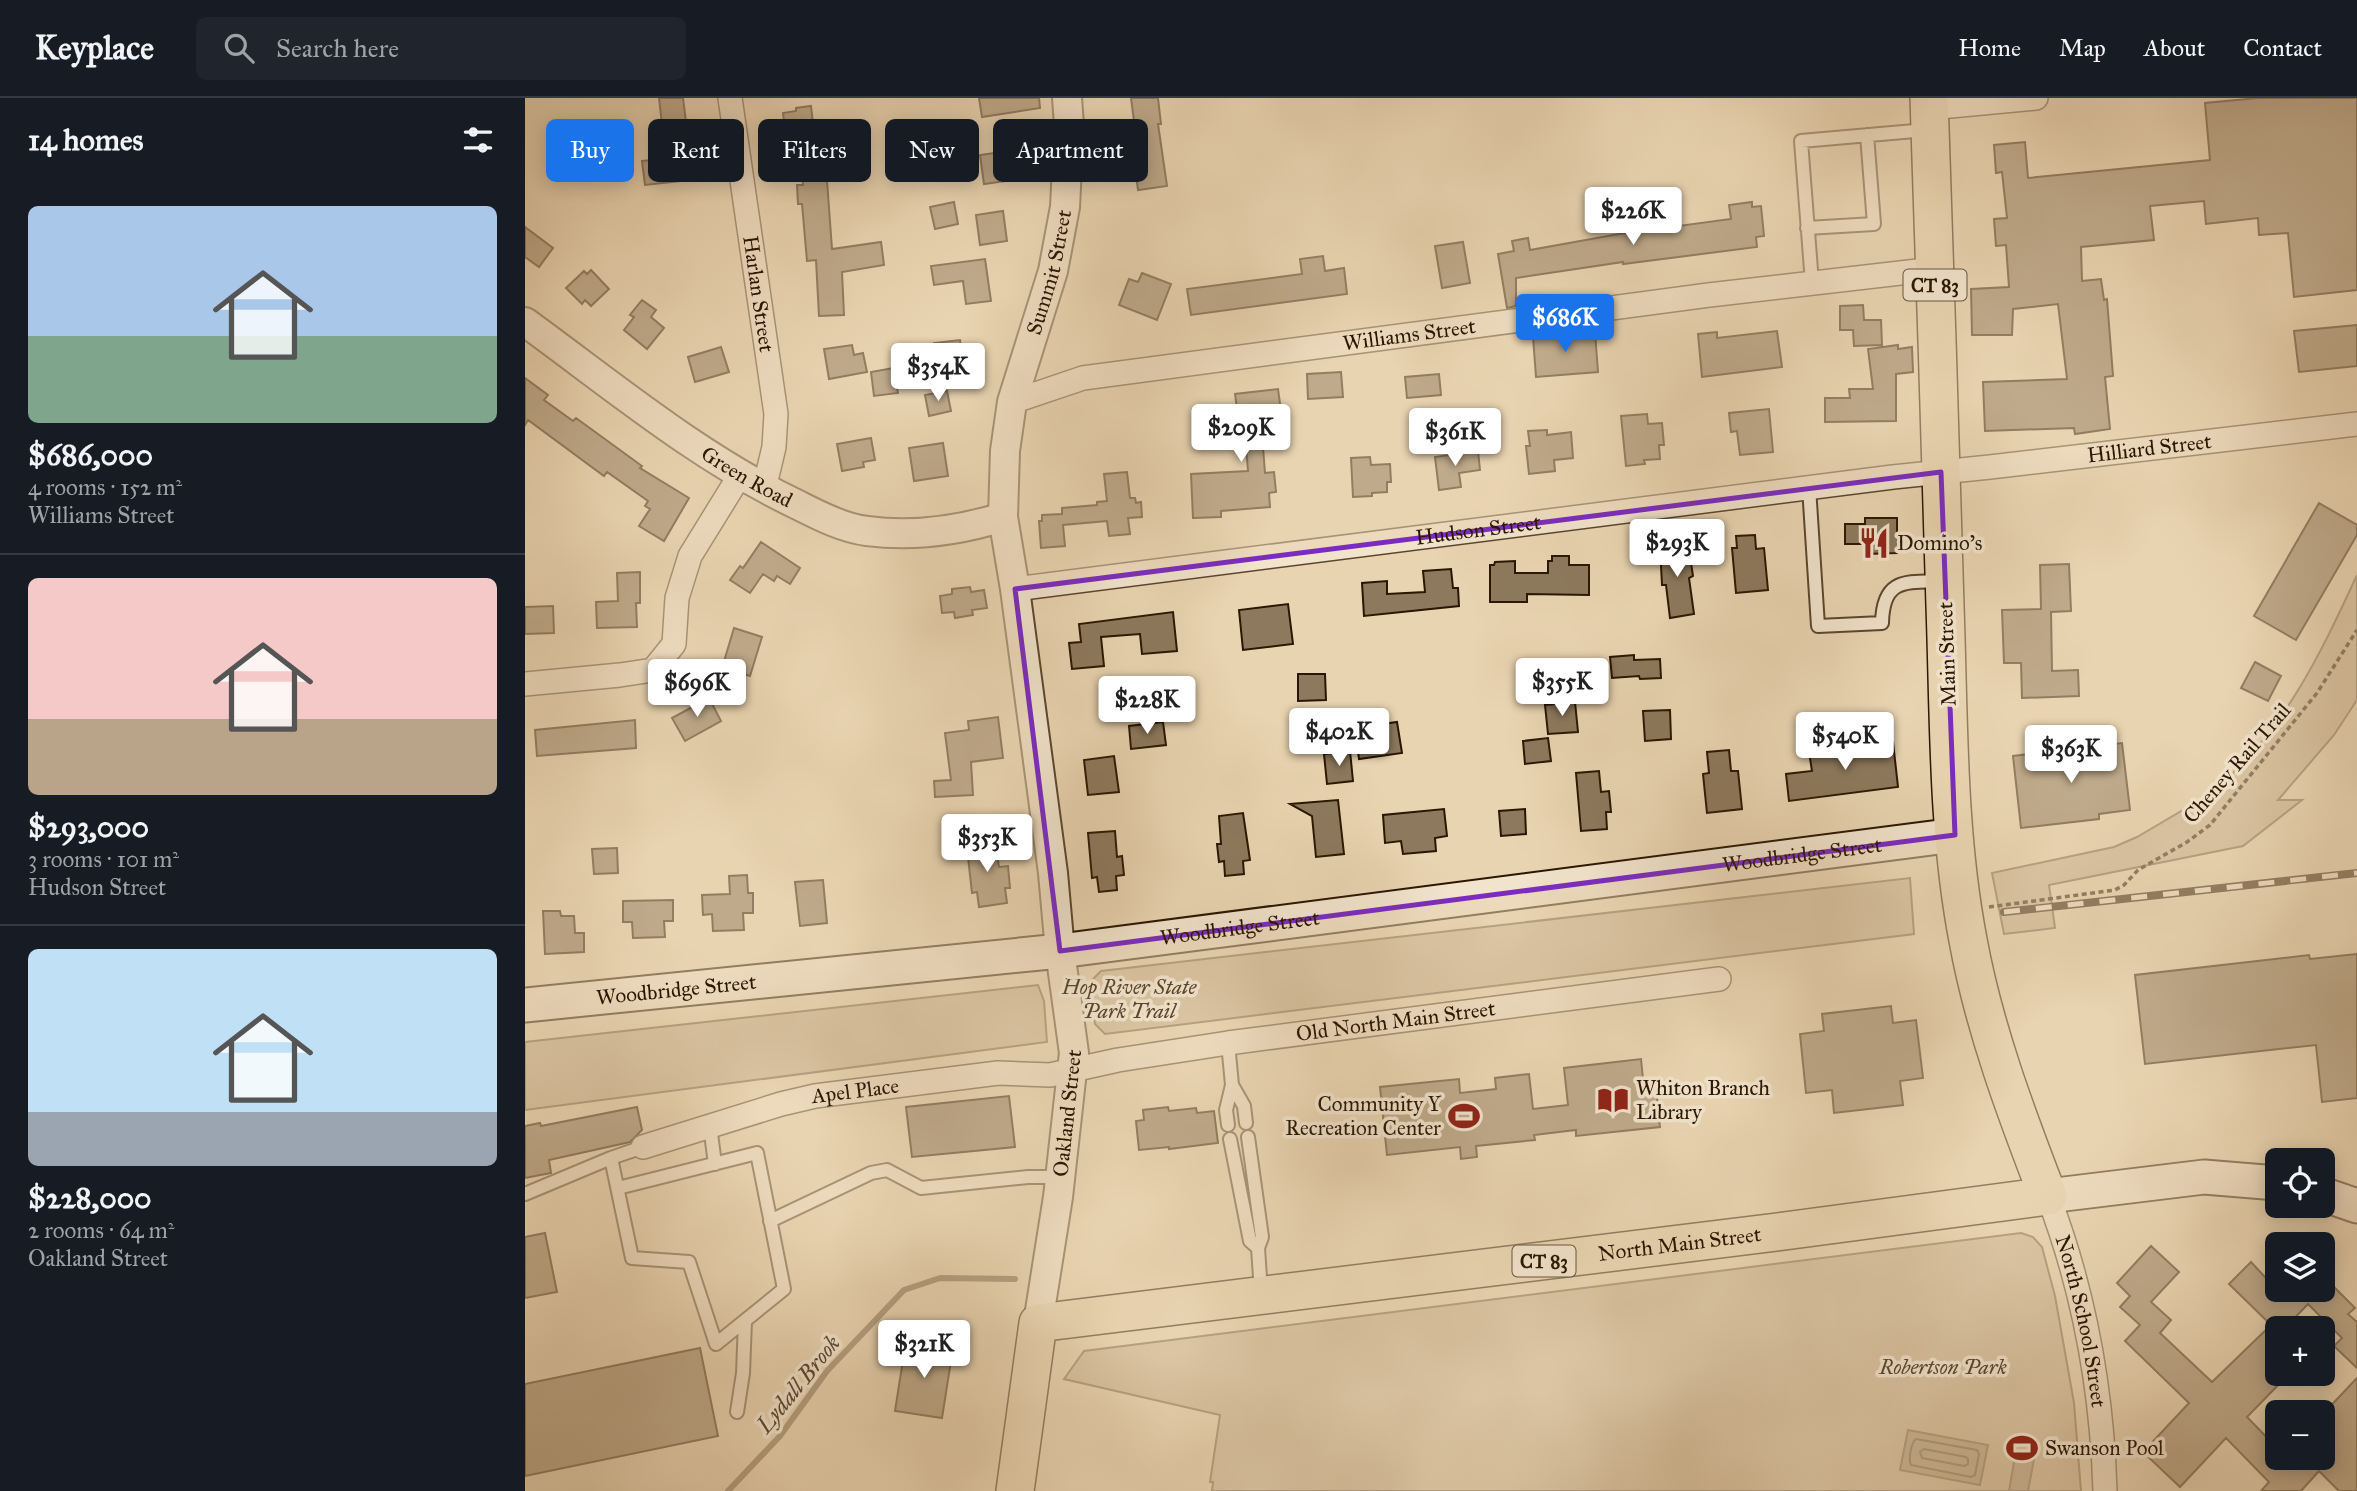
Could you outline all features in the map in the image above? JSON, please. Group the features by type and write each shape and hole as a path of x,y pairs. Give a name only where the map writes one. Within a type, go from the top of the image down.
{"main road":[{"name":"Main Street","path":"1929,112 1944,581 1955,835 1962,907 1973,967 2013,1098 2048,1196"},
{"name":"Woodbridge Street","path":"525,1005 1060,951 1955,835"},
{"name":"North Main Street","path":"1038,1323 2204,1177 2265,1182"},
{"path":"2335,1198 2357,1206"},
{"name":"Oakland Street","path":"1015,1491 1038,1323"}],"street":[{"name":"Harlan Street","path":"525,684 653,670 674,644 677,598 690,556 752,482 773,447 776,414 730,98"},
{"name":"Summit Street","path":"1012,402 1053,271 1065,206 1069,125 1067,98"},
{"path":"1929,112 2036,98"},
{"name":"Williams Street","path":"1012,402 1083,378 1695,296 1935,269"},
{"name":"Green Road","path":"525,322 752,482 831,521 865,531 899,534 971,527 1003,517"},
{"name":"Oakland Street","path":"1012,402 1005,452 1003,517 1053,873 1060,951 1073,1042 1073,1070 1061,1177 1038,1323"},
{"name":"Hilliard Street","path":"1941,472 2357,424"},
{"name":"Hudson Street","path":"1015,589 1941,472"},
{"name":"Old North Main Street","path":"1073,1070 1228,1043 1719,979"},
{"name":"Apel Place","path":"643,1147 815,1096 998,1073 1050,1075 1073,1070"},
{"name":"North School Street","path":"2048,1196 2069,1253 2087,1330 2099,1405 2105,1491"}],"lane":[{"path":"1812,283 1801,141 1867,135 1929,112"},
{"path":"1807,228 1874,224 1867,135"},
{"path":"1809,487 1818,626 1882,623 1883,605 1890,592 1904,582 1944,581"},
{"path":"1228,1043 1232,1085 1226,1110 1229,1132 1250,1241 1258,1248"},
{"path":"1232,1085 1244,1106 1246,1123"},
{"path":"709,1126 715,1164"},
{"path":"1248,1137 1262,1237 1258,1248 1261,1296"},
{"path":"525,1195 643,1147"},
{"path":"611,1158 632,1258 689,1262 716,1345 784,1289 757,1153 618,1188"},
{"path":"771,1221 871,1173 887,1170 921,1188 1028,1177 1061,1177"},
{"path":"737,1412 743,1373 745,1321"}],"path":[{"name":"Cheney Rail Trail","path":"1991,906 2115,891 2138,870 2210,825 2318,693 2357,630"}],"highlighted area":[{"path":"1941,472 1955,835 1060,951 1015,589"}],"green space":[{"path":"2357,575 2357,700 2334,735 2278,800 2302,800 2243,846 2049,885 2055,928 2004,934 1992,873 2114,847 2200,803 2238,768 2280,718 2314,663"},
{"name":"Hop River State Park Trail","path":"1910,878 1914,934 1105,1034 1095,1024 1089,983 1101,971"},
{"name":"Hop River State Park Trail","path":"1038,985 1044,1001 1047,1042 525,1110 525,1042"},
{"name":"Robertson Park","path":"2021,1233 2033,1237 2042,1247 2055,1296 2074,1403 2081,1491 1212,1491 1213,1482 1210,1482 1220,1415 1064,1379 1084,1351"}],"water":[{"path":"1908,1430 1988,1445 1980,1485 1900,1470"},
{"path":"2016,1450 2035,1454 2028,1491 2009,1491"}],"building":[{"path":"659,98 683,98 686,119 661,119"},
{"path":"979,98 1039,98 1040,108 982,117"},
{"path":"1131,98 1158,98 1161,124 1158,124 1167,186 1138,190 1137,182 1148,182 1148,119 1134,119"},
{"path":"2258,98 2357,98 2357,290 2294,297 2288,233 2259,235 2258,218 2206,224 2204,201 2150,206 2154,240 2081,247 2082,281 2101,279 2104,300 2107,299 2113,376 2105,377 2110,429 2075,434 2074,428 1985,431 1983,382 2067,379 2058,304 2013,309 2012,335 1972,335 1971,289 2009,287 2006,245 1996,246 1994,219 2007,218 2002,172 1996,173 1994,145 2025,142 2028,178 2210,160 2205,103"},
{"path":"811,106 812,119 784,119 783,113 796,111 796,108"},
{"path":"993,153 993,182 998,182 984,184 980,155"},
{"path":"648,160 648,182 671,182 645,185 642,161"},
{"path":"803,182 827,182 832,249 881,242 884,265 842,272 844,315 819,316 816,260 807,261 802,204 798,204 797,185 803,185"},
{"path":"954,202 958,224 935,229 930,207"},
{"path":"1752,202 1752,207 1761,206 1764,236 1756,237 1757,247 1623,262 1516,278 1516,306 1507,308 1498,254 1514,251 1512,241 1528,238 1530,250 1619,234 1731,219 1729,205"},
{"path":"1003,211 1007,241 980,245 976,215"},
{"path":"525,227 553,248 539,267 525,257"},
{"path":"1463,242 1470,283 1442,288 1435,246"},
{"path":"1323,256 1325,271 1344,268 1347,294 1191,315 1187,289 1302,274 1300,259"},
{"path":"985,259 991,301 966,304 963,281 934,285 931,266"},
{"path":"591,270 609,289 591,306 585,300 582,304 566,288 584,271 587,274"},
{"path":"1142,273 1171,284 1157,320 1119,305 1129,279 1138,282"},
{"path":"642,300 656,310 651,317 664,328 647,349 624,330 634,317 630,315"},
{"path":"1863,305 1864,320 1881,320 1882,345 1854,346 1853,330 1840,330 1840,306"},
{"path":"2357,325 2357,366 2299,372 2294,331"},
{"path":"1777,331 1782,367 1702,377 1698,334 1717,332 1717,338"},
{"path":"1595,332 1598,372 1536,377 1533,337"},
{"path":"960,340 964,372 939,376 934,343"},
{"path":"852,345 854,355 863,353 867,372 829,379 824,349"},
{"path":"1898,345 1898,349 1912,347 1913,372 1896,374 1896,421 1825,422 1825,398 1850,398 1849,389 1873,389 1868,349"},
{"path":"721,347 729,372 695,382 688,357"},
{"path":"894,368 898,393 874,396 871,372"},
{"path":"1341,372 1343,397 1308,399 1307,374"},
{"path":"1439,374 1441,395 1407,398 1405,377"},
{"path":"525,378 548,395 544,400 573,421 576,418 642,466 640,468 689,498 664,541 639,526 650,509 645,506 648,501 607,472 604,476 528,420 525,425"},
{"path":"1278,389 1282,418 1261,421 1265,473 1274,472 1276,492 1269,493 1270,507 1221,511 1221,517 1193,518 1191,474 1248,471 1244,423 1239,424 1235,394"},
{"path":"947,391 951,411 929,416 925,395"},
{"path":"1769,409 1773,452 1740,455 1737,431 1731,432 1729,413"},
{"path":"1647,414 1648,424 1662,423 1664,445 1659,445 1660,459 1644,460 1645,464 1626,466 1621,416"},
{"path":"1547,430 1547,435 1571,432 1573,458 1554,460 1555,471 1529,474 1526,446 1530,446 1528,431"},
{"path":"871,438 875,460 863,462 864,467 842,471 837,444"},
{"path":"943,443 948,476 914,481 909,448"},
{"path":"1478,451 1480,470 1459,473 1461,487 1439,490 1435,457"},
{"path":"1370,457 1371,465 1390,464 1391,482 1387,482 1387,492 1353,497 1351,458"},
{"path":"1127,472 1130,498 1135,498 1136,503 1141,502 1142,517 1128,518 1130,534 1109,536 1107,521 1063,525 1065,546 1041,548 1039,521 1042,521 1042,515 1062,514 1062,508 1097,505 1097,502 1107,501 1104,474"},
{"path":"2319,503 2357,525 2357,535 2296,640 2254,616"},
{"path":"1865,518 1897,518 1897,553 1865,554 1865,544 1845,544 1845,524 1865,524"},
{"path":"1755,535 1756,549 1764,548 1768,590 1736,593 1732,548 1737,548 1736,536"},
{"path":"761,542 800,568 790,584 777,576 774,581 763,574 750,593 730,580 740,566 743,568"},
{"path":"1682,542 1684,557 1690,556 1693,576 1689,578 1694,614 1670,618 1666,585 1662,585 1660,545"},
{"path":"1552,556 1569,556 1569,565 1589,565 1589,595 1527,594 1527,602 1490,602 1490,565 1495,562 1515,561 1515,573 1548,573 1548,561 1552,561"},
{"path":"2069,564 2071,611 2051,612 2052,671 2078,670 2079,696 2022,698 2021,663 2004,663 2002,610 2041,609 2040,565"},
{"path":"1451,569 1453,588 1458,588 1459,606 1364,616 1362,583 1387,581 1387,594 1425,592 1423,571"},
{"path":"640,572 640,603 636,603 637,627 597,628 596,602 618,601 617,573"},
{"path":"970,587 971,592 984,590 987,608 972,610 973,615 955,618 954,612 942,613 940,596 952,594 952,589"},
{"path":"1288,604 1293,644 1243,650 1239,610"},
{"path":"553,606 554,633 525,634 525,607"},
{"path":"1173,612 1177,651 1142,654 1140,634 1101,637 1104,666 1072,669 1069,643 1081,642 1079,624"},
{"path":"734,628 762,637 750,676 722,668"},
{"path":"1634,655 1634,660 1660,659 1661,678 1612,678 1610,657"},
{"path":"2255,662 2281,676 2268,701 2241,688"},
{"path":"1298,674 1325,674 1326,700 1298,701"},
{"path":"709,698 721,721 685,741 672,718"},
{"path":"1575,702 1578,732 1548,734 1545,705"},
{"path":"1670,710 1671,739 1645,741 1643,711"},
{"path":"998,717 1003,758 971,762 973,795 935,797 934,781 951,780 945,733 969,730 968,721"},
{"path":"635,720 636,748 537,756 535,730"},
{"path":"1163,722 1166,745 1131,749 1129,726"},
{"path":"1397,722 1402,753 1359,759 1355,728"},
{"path":"1548,738 1551,761 1525,764 1523,741"},
{"path":"1893,742 1898,787 1789,801 1786,774 1812,771 1809,752"},
{"path":"2122,743 2130,810 2099,814 2099,819 2021,828 2013,756"},
{"path":"1729,750 1731,771 1738,771 1742,809 1707,813 1703,774 1709,773 1707,752"},
{"path":"1350,751 1353,781 1327,784 1324,754"},
{"path":"1114,756 1119,792 1088,795 1084,760"},
{"path":"1599,771 1601,792 1609,791 1611,812 1606,812 1607,829 1581,831 1576,773"},
{"path":"1338,800 1344,854 1316,857 1312,816 1290,804"},
{"path":"1444,809 1447,836 1435,838 1436,851 1403,854 1401,841 1385,843 1383,815"},
{"path":"1525,809 1526,834 1501,836 1499,811"},
{"path":"1243,813 1250,860 1243,861 1244,874 1225,876 1224,861 1219,862 1217,844 1221,844 1219,816"},
{"path":"1115,831 1117,857 1122,856 1124,875 1116,876 1117,890 1099,892 1097,877 1092,878 1088,833"},
{"path":"984,837 984,843 990,843 991,854 997,854 999,867 1008,866 1010,888 1005,888 1007,903 979,907 977,892 972,893 966,839"},
{"path":"617,848 618,873 594,874 592,849"},
{"path":"747,875 748,893 753,893 753,913 743,913 744,930 713,931 712,914 703,915 702,895 730,894 729,876"},
{"path":"823,880 827,923 800,926 795,882"},
{"path":"673,900 673,921 664,921 665,937 633,938 632,922 623,922 623,901"},
{"path":"543,911 560,911 561,916 574,916 575,933 584,933 584,952 545,954"},
{"path":"2357,954 2357,1098 2322,1102 2316,1045 2145,1064 2135,975 2309,955 2310,959"},
{"path":"1891,1006 1893,1023 1916,1020 1923,1078 1900,1081 1903,1105 1834,1113 1832,1090 1806,1093 1800,1034 1824,1031 1822,1014"},
{"name":"Community Y Recreation Center","path":"1641,1059 1644,1089 1656,1088 1660,1127 1576,1136 1576,1130 1534,1135 1535,1140 1476,1146 1477,1157 1461,1159 1460,1147 1387,1155 1380,1087 1459,1079 1460,1093 1496,1089 1495,1078 1529,1074 1533,1109 1568,1105 1564,1068"},
{"path":"1009,1096 1015,1147 912,1157 906,1107"},
{"path":"637,1107 642,1130 630,1142 549,1160 551,1173 525,1178 525,1126 540,1123 541,1126"},
{"path":"1168,1107 1169,1111 1196,1108 1197,1113 1214,1111 1218,1143 1139,1150 1136,1121 1144,1120 1143,1110"},
{"path":"545,1233 557,1292 525,1298 525,1237"},
{"path":"2151,1246 2179,1272 2151,1302 2171,1320 2160,1333 2212,1382 2265,1331 2265,1386 2277,1386 2247,1417 2265,1436 2265,1470 2335,1470 2335,1401 2357,1378 2357,1491 2339,1491 2319,1471 2301,1491 2261,1491 2269,1482 2226,1438 2180,1487 2143,1452 2189,1403 2125,1341 2140,1325 2120,1307 2130,1296 2117,1283"},
{"path":"2251,1262 2265,1277 2265,1302 2335,1302 2335,1288 2355,1308 2348,1314 2357,1322 2357,1368 2335,1347 2342,1338 2335,1331 2335,1316 2320,1316 2308,1304 2296,1316 2265,1316 2265,1319 2229,1284"},
{"path":"906,1341 953,1348 942,1418 895,1411"},
{"path":"700,1348 718,1436 525,1476 525,1384"}],"waterway":[{"name":"Lydall Brook","path":"728,1491 780,1436 827,1371 904,1290 940,1278 1015,1279"}],"railway":[{"path":"2004,912 2357,873"}],"place":[{"name":"Domino's","path":"1874,543"},
{"name":"Whiton Branch Library","path":"1613,1100"},
{"name":"Community Y Recreation Center","path":"1464,1116"},
{"name":"Swanson Pool","path":"2022,1448"}]}
